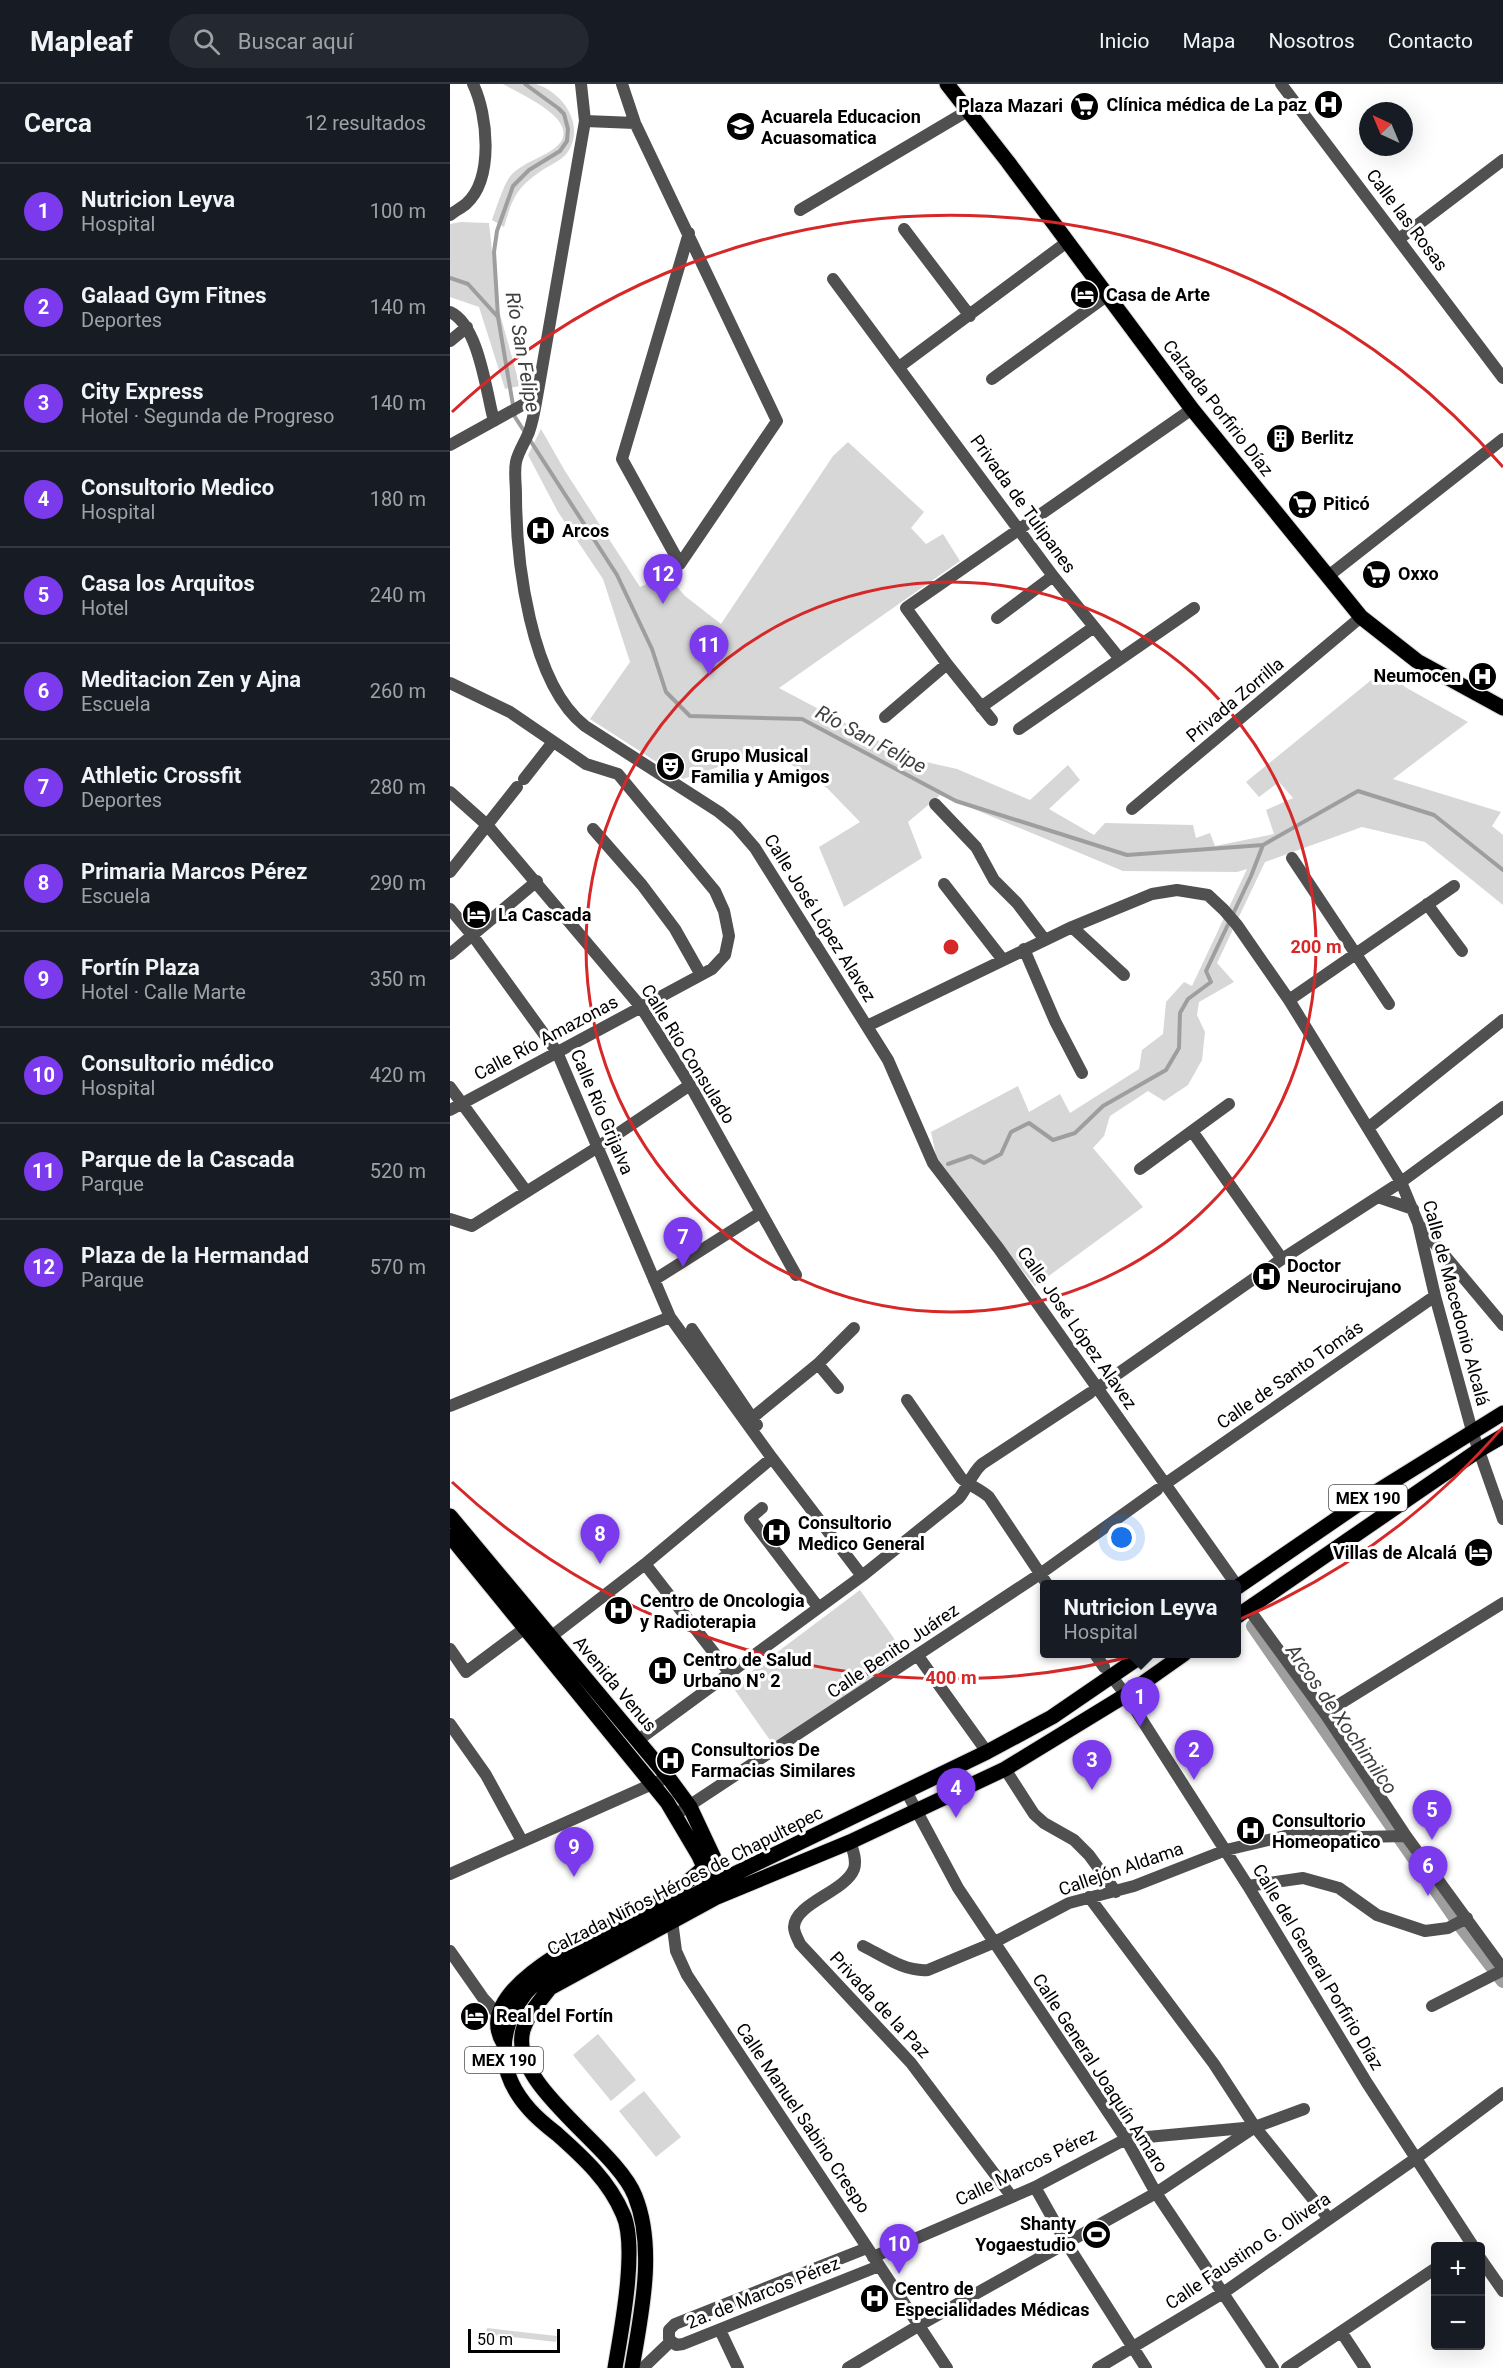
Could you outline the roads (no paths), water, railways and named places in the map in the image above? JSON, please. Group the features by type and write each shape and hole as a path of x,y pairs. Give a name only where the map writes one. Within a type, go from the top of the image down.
{"main road":[{"name":"Calzada Porfirio Díaz","path":"947,84 969,110 1192,409 1360,617 1417,661 1503,708"},
{"name":"MEX 190","path":"1241,1585 1376,1492 1503,1413"},
{"name":"MEX 190","path":"1242,1612 1479,1450 1503,1436"},
{"name":"Avenida Venus","path":"450,1516 709,1862"},
{"name":"Avenida Venus","path":"450,1536 531,1624"},
{"name":"Avenida Venus","path":"545,1641 637,1741 690,1807 709,1862 721,1888"},
{"name":"Calzada Niños Héroes de Chapultepec","path":"504,2020 525,1994 544,1976 671,1915 1052,1717 1108,1672 1135,1658"},
{"name":"Calzada Niños Héroes de Chapultepec","path":"721,1888 850,1842 1005,1769 1126,1695 1177,1658"},
{"path":"525,2061 504,2044 498,2033 504,2020 506,2000 523,1979 546,1961 660,1900 709,1862"},
{"name":"Calzada Niños Héroes de Chapultepec","path":"639,2367 644,2295 643,2217 634,2193 621,2171 539,2084 525,2061 522,2043 523,2030 534,2008 550,1988 671,1915"},
{"name":"MEX 190","path":"504,2044 505,2067 514,2089 530,2111 580,2154 607,2183 625,2217 629,2247 625,2303 615,2368"}],"street":[{"path":"450,215 467,203 482,179 487,147 483,120 473,84"},
{"name":"Calle José López Alavez","path":"581,84 585,121 537,397 530,430 516,461 516,512 520,571 537,646 558,694 576,719 719,812 745,835 755,848 888,1060 933,1163 999,1249 1093,1391 1231,1580"},
{"path":"622,84 635,123 689,233 777,421 681,564 622,459 689,233"},
{"name":"Calle las Rosas","path":"1281,84 1503,378"},
{"path":"800,210 969,110"},
{"path":"585,121 635,123"},
{"path":"1399,239 1503,160"},
{"path":"904,229 970,316"},
{"path":"900,367 1067,242"},
{"name":"Privada de Tulipanes","path":"833,279 1053,576 1120,659"},
{"path":"992,379 1108,295"},
{"path":"450,312 467,327 474,342 494,421"},
{"path":"450,341 467,327"},
{"path":"450,445 537,397"},
{"path":"992,720 906,608 1192,409"},
{"path":"1327,577 1503,439"},
{"path":"997,618 1053,576"},
{"path":"1019,729 1194,608"},
{"name":"Privada Zorrilla","path":"1132,809 1360,617"},
{"path":"981,707 1094,627"},
{"path":"885,717 947,664"},
{"path":"450,683 500,706 586,764 618,774 629,753"},
{"path":"450,872 553,742"},
{"name":"Calle Río Amazonas","path":"450,1110 701,975 721,962 729,936 724,911 715,891 618,774"},
{"name":"Calle Río Consulado","path":"450,792 537,881 641,1007 690,1085 796,1275"},
{"path":"935,804 976,847 994,880 1017,903 1045,940"},
{"path":"592,829 656,902 675,929 701,975"},
{"path":"1292,858 1389,1004"},
{"path":"450,954 537,881"},
{"path":"944,884 1003,960"},
{"path":"1289,1000 1454,886"},
{"name":"Calle de Macedonio Alcalá","path":"867,1026 1024,949 1152,894 1177,890 1208,895 1237,925 1289,1000 1401,1182 1418,1223 1435,1296 1472,1431 1503,1519"},
{"path":"1427,904 1462,951"},
{"name":"Calle Río Grijalva","path":"450,909 473,936 557,1052 670,1317 791,1483"},
{"path":"1072,927 1124,975"},
{"path":"1024,949 1055,1021 1082,1073"},
{"path":"1368,1128 1503,1020"},
{"path":"450,1219 472,1227 690,1085"},
{"path":"450,1087 526,1191"},
{"path":"1140,1169 1229,1104"},
{"path":"637,1741 862,1576 959,1498 969,1485 972,1474 982,1464 1093,1391 1282,1259 1401,1182 1503,1107"},
{"path":"1192,1131 1282,1259"},
{"path":"1378,1197 1413,1209"},
{"path":"654,1280 760,1213"},
{"path":"1418,1223 1503,1325"},
{"name":"Calle de Santo Tomás","path":"1044,1579 1161,1487 1435,1296"},
{"path":"450,1406 670,1317"},
{"path":"752,1418 818,1364 854,1328"},
{"path":"692,1329 790,1472 791,1483 862,1576"},
{"path":"818,1364 838,1388"},
{"path":"907,1400 969,1485 989,1497 1044,1579"},
{"path":"545,1641 645,1564 772,1458"},
{"path":"762,1508 750,1518 818,1607"},
{"path":"645,1564 729,1672"},
{"name":"Calle Benito Juárez","path":"675,1815 918,1656 1040,1581"},
{"path":"1326,1715 1330,1710 1503,1603"},
{"path":"1242,1612 1326,1715 1406,1836 1503,1970 1432,2006"},
{"path":"450,1649 466,1672 531,1624"},
{"path":"918,1656 987,1752"},
{"name":"Calle del General Porfirio Díaz","path":"1098,1658 1126,1695 1226,1850 1414,2159 1467,2242"},
{"path":"450,1724 486,1775 522,1841"},
{"path":"1005,1769 1034,1814 1044,1823 1074,1840 1089,1855 1116,1892"},
{"path":"450,1874 668,1777"},
{"name":"Calle General Joaquín Amaro","path":"906,1791 915,1812 958,1888 1126,2139 1156,2193 1273,2368"},
{"name":"Callejón Aldama","path":"863,1946 907,1968 916,1971 928,1970 990,1938 1069,1904 1089,1897 1116,1892 1226,1850 1306,1831 1360,1837 1406,1836"},
{"name":"Privada de la Paz","path":"850,1842 855,1856 854,1869 847,1879 796,1919 794,1929 800,1944 911,2063 1012,2197"},
{"path":"1248,1886 1303,1878 1339,1888 1377,1915 1425,1931 1448,1928 1467,1918"},
{"path":"1089,1897 1214,2064 1256,2127 1329,2219"},
{"name":"Calle Manuel Sabino Crespo","path":"671,1915 676,1952 687,1975 947,2368"},
{"path":"450,1951 483,1998 504,2020"},
{"path":"1414,2159 1503,2093"},
{"name":"Calle Marcos Pérez","path":"873,2257 1035,2187 1126,2139 1256,2127 1304,2109"},
{"path":"848,2368 918,2326 1156,2193 1256,2127"},
{"name":"Calle Faustino G. Olivera","path":"1098,2368 1223,2293 1414,2159"},
{"path":"1035,2187 1067,2244 1146,2368"},
{"name":"2a. de Marcos Pérez","path":"873,2257 720,2330 680,2345 670,2342 668,2333 675,2324 873,2257"},
{"path":"1485,2265 1503,2291"},
{"path":"1287,2368 1431,2271"},
{"path":"720,2330 738,2368"},
{"path":"1342,2333 1365,2368"},
{"path":"639,2367 670,2342"}],"waterway":[{"name":"Río San Felipe","path":"525,84 564,114 568,129 567,141 560,151 529,170 513,186 497,231 494,252 498,317 515,417 617,575 652,649 666,692 690,716 802,719 956,801 1127,855 1263,845 1358,791 1434,815 1503,870"},
{"path":"450,278 468,284 497,316"},
{"path":"948,1164 971,1156 984,1163 1001,1154 1011,1132 1029,1123 1053,1140 1075,1133 1103,1106 1166,1070 1179,1048 1180,1013 1188,999 1211,982 1206,971 1251,876 1263,845"},
{"name":"Arcos de Xochimilco","path":"1253,1626 1463,1929 1503,1981"}],"place":[{"name":"Clínica médica de La paz","path":"1328,105"},
{"name":"Plaza Mazari","path":"1084,106"},
{"name":"Acuarela Educacion Acuasomatica","path":"740,127"},
{"name":"Casa de Arte","path":"1085,295"},
{"name":"Berlitz","path":"1280,438"},
{"name":"Piticó","path":"1302,504"},
{"name":"Arcos","path":"541,531"},
{"name":"Oxxo","path":"1377,574"},
{"name":"Plaza de la Hermandad","path":"663,604"},
{"name":"Parque de la Cascada","path":"709,675"},
{"name":"Neumocen","path":"1482,676"},
{"name":"Grupo Musical Familia y Amigos","path":"670,766"},
{"name":"La Cascada","path":"477,915"},
{"name":"Athletic Crossfit","path":"683,1267"},
{"name":"Doctor Neurocirujano","path":"1266,1276"},
{"name":"Consultorio Medico General","path":"777,1533"},
{"name":"Villas de Alcalá","path":"1478,1553"},
{"name":"Primaria Marcos Pérez","path":"600,1564"},
{"name":"Centro de Oncologia y Radioterapia","path":"619,1611"},
{"name":"Centro de Salud Urbano N° 2","path":"662,1670"},
{"name":"Nutricion Leyva","path":"1140,1727"},
{"name":"Consultorios De Farmacias Similares","path":"670,1760"},
{"name":"Galaad Gym Fitnes","path":"1194,1780"},
{"name":"City Express","path":"1092,1790"},
{"name":"Consultorio Medico","path":"956,1818"},
{"name":"Consultorio Homeopatico","path":"1251,1831"},
{"name":"Casa los Arquitos","path":"1432,1840"},
{"name":"Fortín Plaza","path":"574,1877"},
{"name":"Meditacion Zen y Ajna","path":"1428,1896"},
{"name":"Real del Fortín","path":"475,2016"},
{"name":"Shanty Yogaestudio","path":"1097,2234"},
{"name":"Consultorio médico","path":"899,2274"},
{"name":"Centro de Especialidades Médicas","path":"874,2299"}]}
